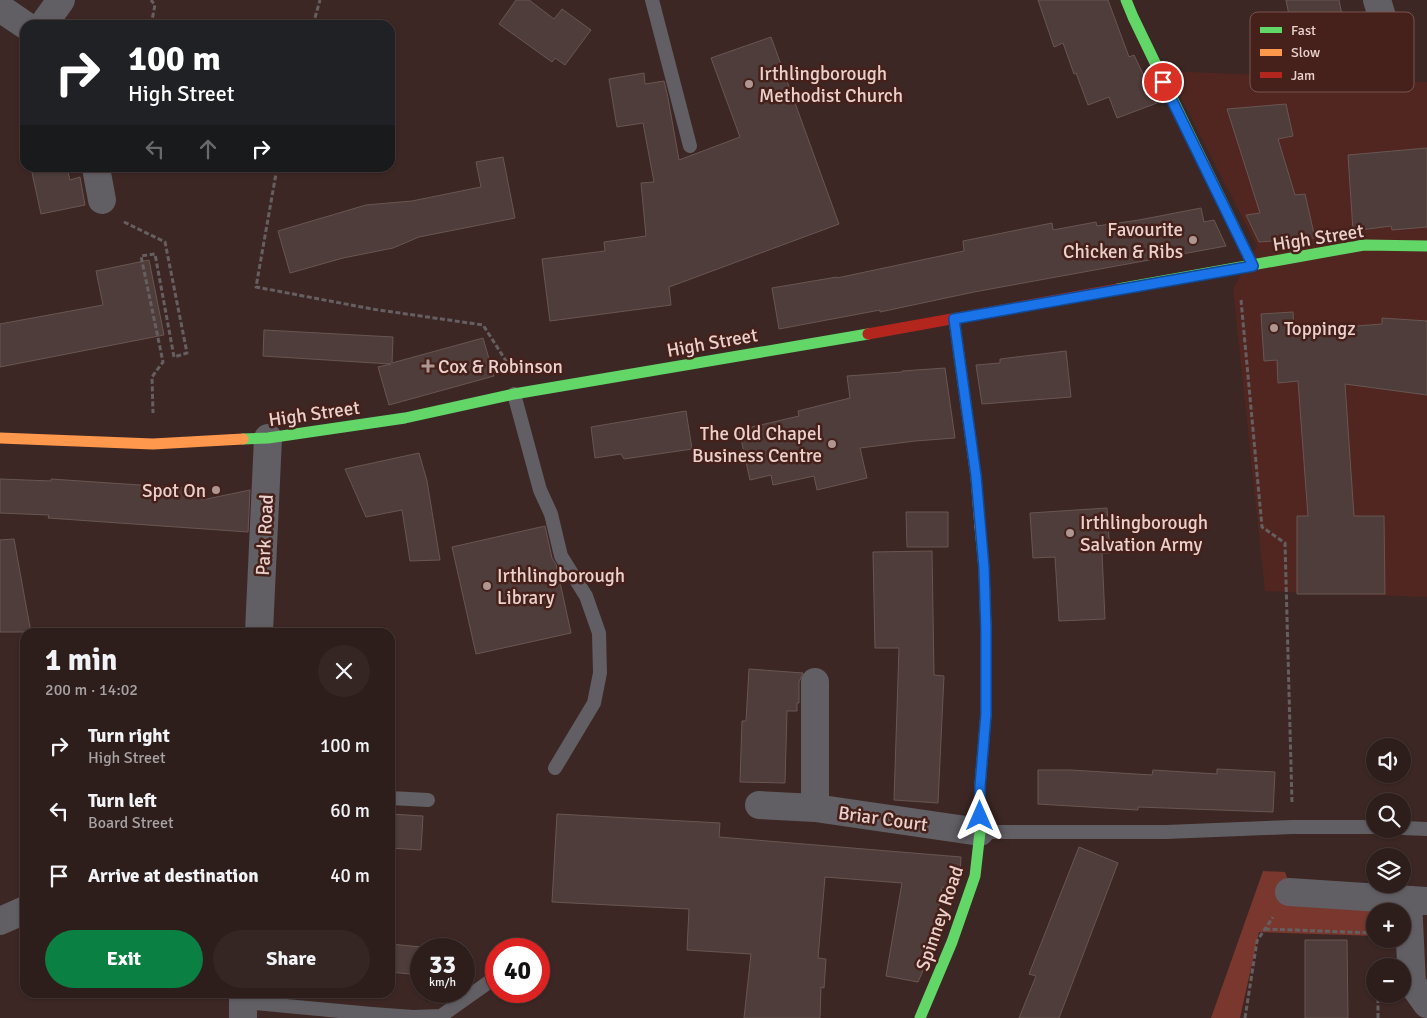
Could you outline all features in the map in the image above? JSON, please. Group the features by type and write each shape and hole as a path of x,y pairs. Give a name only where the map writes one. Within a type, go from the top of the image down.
{"main road":[{"path":"1126,0 1174,105 1253,266"},
{"name":"High Street","path":"0,438 153,444 268,438 405,418 514,394 954,319 1364,245 1427,246"},
{"name":"Spinney Road","path":"920,1018 952,942 975,876 980,832 980,786 986,714 984,568 976,476 954,319"}],"street":[{"path":"47,20 61,0"},
{"path":"0,8 20,22"},
{"path":"97,172 102,200"},
{"name":"Park Road","path":"259,628 268,438"},
{"name":"Briar Court","path":"815,682 815,808"},
{"name":"Briar Court","path":"759,805 815,808 980,832"},
{"path":"1289,892 1418,901 1412,983 1427,1004"},
{"path":"0,921 20,912"}],"lane":[{"path":"652,0 690,146"},
{"path":"514,394 540,490 551,514 561,556 586,596 599,633 600,673 594,703 555,768"},
{"path":"395,798 428,800"},
{"path":"980,832 1166,832 1292,827 1366,827"},
{"path":"1411,829 1427,830"},
{"path":"243,1004 380,1015 441,1016 485,985"}],"path":[{"path":"151,0 155,5 151,20"},
{"path":"314,20 320,0"},
{"path":"276,172 256,287 372,309 483,325 510,367"},
{"path":"102,200 126,224 165,242 188,353 174,357 155,254 141,256 162,362 152,377 153,444"},
{"path":"1240,295 1262,527 1285,543 1292,827"},
{"path":"1245,1018 1257,941 1289,892"},
{"path":"1265,929 1366,933"},
{"path":"1378,1003 1378,1018"}],"shaded area":[{"path":"1167,71 1250,75 1250,92 1414,92 1414,81 1427,82 1427,597 1265,591 1233,289 1257,246"},
{"path":"1263,871 1285,872 1297,904 1366,910 1366,936 1259,932 1240,1018 1211,1018"}],"building":[{"path":"516,0 529,0 554,19 562,9 591,30 565,65 555,58 552,62 499,24"},
{"path":"1038,0 1108,0 1129,57 1134,55 1157,103 1117,118 1109,97 1088,105 1063,43 1054,47"},
{"path":"1286,0 1339,0 1341,12 1288,12"},
{"path":"771,37 839,224 669,287 671,305 550,321 542,259 605,251 604,242 646,236 641,183 654,182 643,123 617,127 609,79 644,73 645,84 664,81 679,160 740,137 711,58"},
{"path":"1286,104 1293,136 1278,139 1295,195 1305,194 1315,238 1259,242 1246,215 1260,213 1227,109"},
{"path":"1427,148 1427,227 1392,230 1391,226 1353,231 1348,155"},
{"path":"503,157 515,218 419,237 393,248 343,258 290,273 278,231 366,205 412,201 481,187 476,162"},
{"path":"32,172 68,172 70,180 80,177 85,205 41,214"},
{"path":"1201,208 1204,222 1214,220 1226,246 974,292 880,312 880,310 779,329 772,288 837,278 964,251 963,241 1052,223 1053,230 1096,222 1097,226"},
{"path":"149,260 164,335 0,367 0,324 103,305 96,271"},
{"path":"1293,312 1294,331 1382,324 1382,318 1427,321 1427,395 1345,384 1354,516 1384,516 1385,594 1297,594 1297,516 1308,516 1298,381 1278,383 1277,360 1264,361 1261,314"},
{"path":"264,330 393,337 392,363 483,338 494,376 389,405 378,367 391,364 263,356"},
{"path":"1066,351 1071,397 982,404 976,365 1000,363 1000,359"},
{"path":"945,368 955,438 860,448 867,478 817,490 814,476 773,485 771,475 750,480 739,430 799,416 798,411 850,398 847,376"},
{"path":"686,411 692,449 624,459 621,454 595,458 591,427"},
{"path":"419,453 427,481 440,560 410,561 402,510 366,517 345,469"},
{"path":"0,479 51,481 51,479 199,489 202,500 250,490 248,532 48,518 49,515 0,513"},
{"path":"1107,508 1110,553 1102,553 1105,619 1059,621 1055,557 1033,558 1030,513"},
{"path":"906,512 948,512 948,547 907,547"},
{"path":"545,526 552,558 556,564 571,633 476,654 452,547"},
{"path":"14,539 30,628 20,628 20,632 0,632 0,540"},
{"path":"932,551 934,675 944,676 938,803 894,800 899,648 875,648 873,552"},
{"path":"749,669 803,673 799,682 797,711 787,711 785,783 740,782 742,721 746,721"},
{"path":"1217,769 1275,772 1273,812 1138,807 1138,810 1038,804 1038,770 1152,775 1153,770 1217,774"},
{"path":"395,814 423,816 421,850 395,848"},
{"path":"557,814 720,823 719,837 961,857 960,872 954,888 942,887 931,952 918,982 886,976 902,883 825,877 818,958 826,959 824,988 821,987 820,1018 744,1018 751,954 687,950 689,909 552,902"},
{"path":"1079,847 1118,863 1059,1018 1019,1018 1036,976 1029,974"},
{"path":"1305,940 1347,940 1348,1018 1305,1018"},
{"path":"395,944 410,946 410,974 395,972"}],"traffic: fast":[{"path":"1126,0 1253,266"},
{"path":"1118,289 1364,245 1427,246"},
{"path":"243,439 268,438 405,418 514,394 868,334"},
{"path":"920,1018 952,942 975,876 980,832 980,785 986,714 984,568 980,527"}],"traffic: slow":[{"path":"954,319 976,477 980,527"},
{"path":"0,438 153,444 243,439"}],"traffic: jam":[{"path":"868,334 1118,289"}],"place":[{"name":"Irthlingborough Methodist Church","path":"749,84"},
{"name":"Favourite Chicken & Ribs","path":"1193,240"},
{"name":"Toppingz","path":"1274,328"},
{"name":"Cox & Robinson","path":"428,366"},
{"name":"The Old Chapel Business Centre","path":"832,444"},
{"name":"Spot On","path":"216,490"},
{"name":"Irthlingborough Salvation Army","path":"1070,533"},
{"name":"Irthlingborough Library","path":"487,586"}],"route":[{"path":"980,816 980,786 986,714 984,568 976,476 954,319 1253,266 1163,82"}]}
